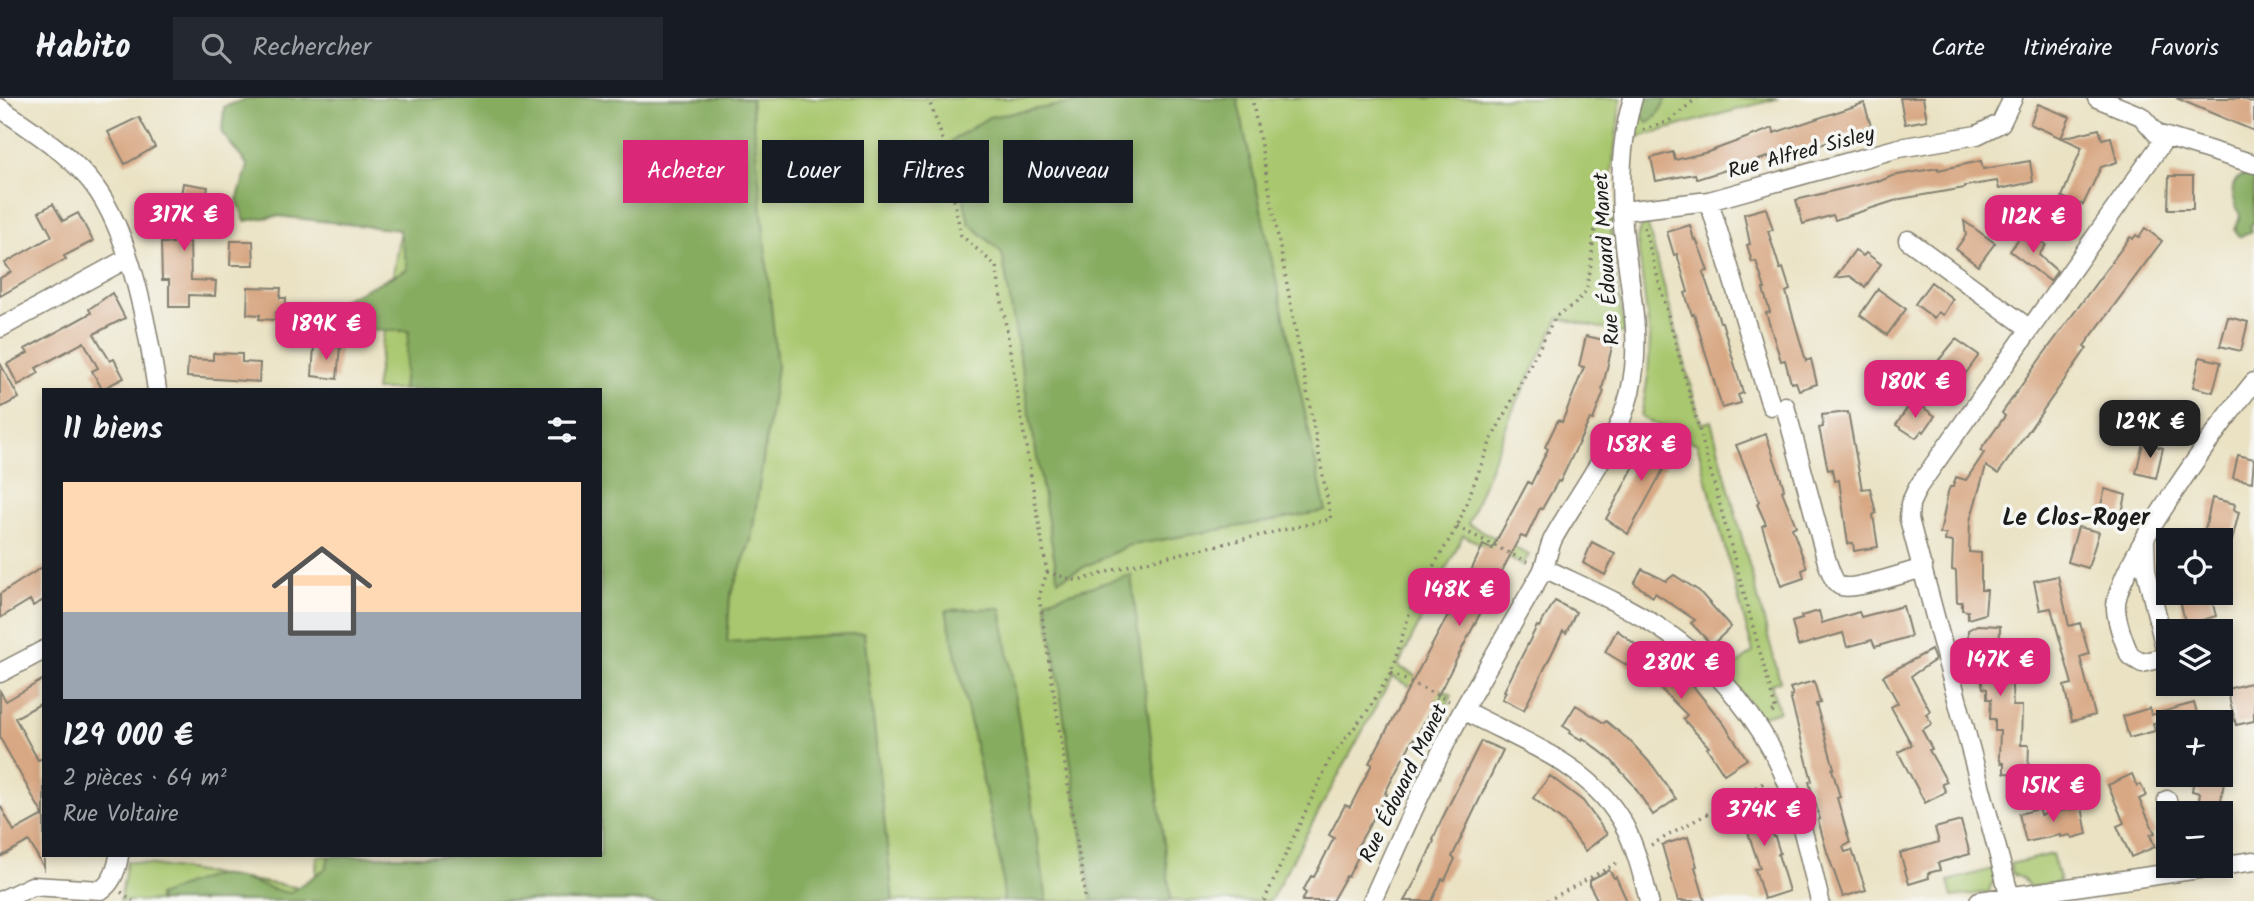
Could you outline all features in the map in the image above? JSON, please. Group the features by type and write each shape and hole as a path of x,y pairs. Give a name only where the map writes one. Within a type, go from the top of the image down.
{"street":[{"name":"Rue Édouard Manet","path":"1372,901 1433,768 1463,710 1544,568 1553,540 1617,431 1631,390 1636,327 1624,242 1623,148 1626,122 1633,98"},
{"name":"Rue Alfred Sisley","path":"1623,211 1709,201 1899,148 1977,135 2001,123 2013,98"},
{"path":"2097,98 2141,116 2157,134 2254,164"},
{"path":"0,108 43,139 89,178 107,206 128,258 144,318 157,388"},
{"path":"2011,899 1909,519 1910,504 1913,496 2166,137"},
{"path":"1709,201 1827,562 1837,582 1841,586 1853,587 1923,568"},
{"path":"1908,240 2030,329"},
{"path":"0,328 128,258"},
{"path":"2145,540 2146,571 2166,657 2142,663 2130,656 2115,609 2122,583 2145,540 2188,472 2254,382"},
{"path":"1544,568 1623,607 1671,635 1730,689 1753,720 1783,772 1797,811 1821,901"},
{"path":"0,673 42,651"},
{"path":"1463,710 1556,758 1579,773 1611,805 1636,853 1649,901"},
{"path":"0,901 33,886 101,890 116,871 119,857"},
{"path":"2233,863 2254,861"},
{"path":"1979,901 2011,899 2156,874"}],"path":[{"path":"928,98 941,134 961,235 996,266 1047,572 1039,597 1084,901"},
{"path":"1047,572 1078,581 1127,566 1331,519 1252,98"},
{"path":"1635,133 1669,121 1697,98"},
{"path":"1264,901 1329,759 1368,710 1391,673 1413,598 1457,527 1491,440 1556,316 1574,305 1586,291 1591,271 1594,234 1606,197"},
{"path":"1623,211 1643,224 1776,711 1753,720"},
{"path":"1457,527 1544,568"},
{"path":"1391,673 1463,710"},
{"path":"1548,901 1783,772"}],"green space":[{"path":"248,98 751,98 777,367 751,540 730,597 727,642 864,633 893,901 158,901 158,896 215,876 233,877 289,893 326,868 329,857 602,857 602,388 403,388 409,331 329,330 325,308 408,269 399,230 277,216 245,221 237,200 248,166 222,133 224,107"},
{"path":"592,98 1621,98 1610,188 1612,248 1625,334 1559,318 1513,410 1468,524 1529,555 1522,565 1463,535 1398,666 1452,695 1447,706 1392,677 1270,901 120,901 127,861 315,890 317,857 602,857 602,388 375,388 403,211"},
{"path":"1102,98 1237,98 1326,511 1127,546 1058,580 1002,253 969,223 965,203 989,203 989,140 953,140 989,117"},
{"path":"1642,98 1779,98 1635,138"},
{"path":"1642,98 1667,98 1656,117 1647,122 1638,110"},
{"path":"2245,175 2254,177 2254,221 2250,226 2251,231 2239,237 2235,229 2240,216 2233,187 2239,178"},
{"path":"1646,219 1701,424 1711,421 1780,681 1771,684 1779,711 1760,717 1726,673 1753,652 1697,444 1641,417 1648,377 1650,339 1637,237"},
{"path":"1131,575 1171,901 1092,901 1046,600"},
{"path":"1001,608 1047,901 1004,901 1001,865 946,610"},
{"path":"2052,854 2060,882 2030,887 2022,878 2012,874 2010,864"},
{"path":"1992,869 1998,878 1991,885 1989,892 1952,897 1948,881"}],"building":[{"path":"1900,98 1923,98 1927,120 1905,124"},
{"path":"2176,98 2241,98 2254,103 2254,131"},
{"path":"1864,103 1871,126 1864,130 1697,179 1695,174 1656,181 1651,158 1673,152 1675,160 1708,152 1773,128 1774,133"},
{"path":"2038,104 2070,117 2061,138 2030,124"},
{"path":"139,117 155,147 125,164 108,132"},
{"path":"2099,129 2102,139 2111,137 2117,162 2101,167 2083,205 2062,197 2082,147 2062,138"},
{"path":"1981,161 1983,169 2030,161 2033,182 1999,189 1997,181 1965,186 1900,199 1835,220 1833,215 1803,224 1796,200 1878,182 1892,176"},
{"path":"2169,176 2193,176 2193,209 2168,209"},
{"path":"183,183 208,187 204,207 194,206 187,243 190,243 191,280 216,281 215,296 189,295 189,307 169,307 169,280 162,280 161,243 173,243"},
{"path":"53,204 63,221 78,213 93,241 0,296 0,278 11,272 5,263 52,236 39,212"},
{"path":"1766,208 1773,230 1768,231 1790,290 1786,292 1806,361 1811,359 1817,384 1799,390 1796,382 1791,383 1785,360 1781,361 1766,313 1770,312 1765,289 1756,261 1752,262 1747,245 1750,244 1744,214"},
{"path":"1964,221 1995,243 1978,266 1956,249 1966,235"},
{"path":"1690,225 1708,271 1703,272 1722,322 1743,393 1738,395 1741,403 1722,408 1694,314 1692,315 1685,293 1688,292 1677,254 1674,255 1667,232"},
{"path":"2145,228 2162,241 2084,346 2087,348 1998,474 1986,466 1970,521 1969,552 1981,553 1981,590 1987,590 1985,614 1968,619 1968,611 1962,610 1962,602 1957,602 1956,571 1952,570 1953,542 1945,541 1946,534 1940,534 1950,487 1953,487 1956,477 1966,480 1984,453 1980,451 2005,416 2002,413 2040,359 2130,237 2139,237"},
{"path":"2025,230 2046,245 2039,255 2057,271 2050,281 2010,251"},
{"path":"231,241 253,241 254,265 230,265"},
{"path":"1855,250 1863,256 1866,253 1881,264 1865,287 1850,276 1835,278"},
{"path":"1931,282 1953,299 1943,315 1938,312 1934,318 1915,304"},
{"path":"248,287 281,288 280,298 286,298 285,313 276,312 275,320 259,319 260,315 247,314"},
{"path":"1878,289 1906,309 1887,335 1860,315"},
{"path":"112,293 125,318 94,334 110,361 114,359 124,378 101,388 92,371 98,368 84,342 36,368 39,373 18,385 7,364 28,353 25,349 91,313 89,309"},
{"path":"2228,317 2248,322 2241,351 2220,346"},
{"path":"1586,336 1613,342 1602,390 1604,391 1593,420 1590,419 1560,482 1558,481 1542,509 1540,508 1526,538 1521,536 1517,542 1356,849 1359,850 1356,856 1358,857 1348,877 1346,876 1332,901 1302,901 1306,893 1303,891 1311,876 1314,877 1334,838 1329,835 1345,805 1350,807 1372,764 1369,763 1448,615 1450,616 1483,545 1492,549 1528,482 1531,484 1558,420 1562,422 1584,367 1579,366"},
{"path":"1956,339 1979,355 1951,394 1925,377"},
{"path":"314,346 340,347 337,379 312,376"},
{"path":"213,353 242,354 242,362 260,363 259,382 187,377 188,359 213,360"},
{"path":"2200,357 2221,362 2213,392 2193,387"},
{"path":"0,363 19,398 0,408"},
{"path":"1913,400 1935,416 1924,432 1922,430 1916,438 1896,425"},
{"path":"2162,402 2183,407 2176,433 2155,428"},
{"path":"1848,412 1862,489 1870,488 1876,513 1873,515 1878,547 1854,551 1853,543 1848,544 1839,480 1834,481 1832,469 1828,470 1819,428 1823,427 1822,415"},
{"path":"1651,434 1676,446 1628,534 1606,519"},
{"path":"1766,434 1783,485 1782,491 1796,526 1792,528 1807,568 1802,570 1804,578 1781,586 1762,526 1766,524 1757,504 1759,501 1736,445"},
{"path":"2143,443 2163,448 2156,478 2136,473"},
{"path":"2238,455 2254,459 2252,482 2233,478"},
{"path":"2105,489 2126,495 2120,522 2098,517"},
{"path":"2212,498 2235,504 2234,510 2239,512 2233,537 2233,528 2205,528"},
{"path":"2078,527 2099,532 2088,568 2068,562"},
{"path":"1592,542 1615,554 1605,575 1583,563"},
{"path":"42,567 42,601 33,606 30,600 0,618 0,594"},
{"path":"1642,569 1666,581 1674,575 1699,591 1731,627 1712,645 1691,623 1695,620 1655,593 1653,597 1634,583"},
{"path":"2058,576 2069,626 2080,623 2089,654 2080,657 2095,715 2072,721 2064,686 2072,684 2051,608 2040,610 2034,581"},
{"path":"1555,601 1576,612 1566,633 1563,631 1524,710 1502,699 1506,692 1504,691 1537,626 1539,627"},
{"path":"2181,605 2213,605 2216,616 2184,619"},
{"path":"1903,606 1911,636 1875,647 1872,640 1847,647 1843,633 1798,646 1792,622 1802,619 1801,616 1819,611 1822,623 1859,612 1861,617"},
{"path":"1977,625 2000,626 1999,670 2011,670 2013,706 2022,706 2021,745 2029,745 2028,774 2004,773 2004,763 2001,763 1999,757 2000,731 1995,731 1995,719 1990,719 1991,699 1987,699 1987,689 1983,688 1982,683 1983,660 1972,660 1972,648 1968,647 1968,630"},
{"path":"1617,630 1693,686 1724,724 1747,759 1724,774 1707,748 1709,747 1683,719 1687,715 1657,685 1654,689 1636,674 1638,672 1605,652"},
{"path":"1931,650 1935,660 1911,676 1930,711 1926,714 1932,724 1922,730 1932,749 1929,750 1947,782 1942,784 1946,792 1925,803 1898,752 1912,745 1891,707 1898,703 1883,676"},
{"path":"42,680 42,703 15,718 38,760 42,759 42,813 0,738 0,691 6,701"},
{"path":"1814,681 1820,703 1816,704 1834,768 1832,769 1840,797 1837,798 1850,843 1843,847 1845,852 1852,850 1866,890 1843,897 1818,820 1820,819 1809,782 1812,781 1790,696 1793,695 1790,688"},
{"path":"2250,683 2254,698 2254,721 2236,725 2229,696 2233,696 2233,687"},
{"path":"2194,703 2196,710 2169,710"},
{"path":"1576,705 1604,723 1606,721 1630,741 1653,766 1676,799 1653,815 1632,783 1610,759 1563,726"},
{"path":"2150,708 2151,715 2156,714 2156,723 2153,723 2155,731 2129,738 2123,716"},
{"path":"1481,741 1503,750 1452,857 1455,859 1445,880 1442,879 1432,901 1404,901 1415,882 1441,821"},
{"path":"2132,774 2137,786 2141,784 2146,796 2139,799 2155,833 2150,835 2155,847 2131,857 2117,826 2124,823 2108,785"},
{"path":"1550,776 1583,801 1607,834 1585,851 1565,823 1533,798"},
{"path":"2193,787 2223,787 2221,801 2199,801 2200,793 2192,791"},
{"path":"1761,798 1780,853 1778,854 1789,891 1764,899 1755,869 1760,868 1736,805"},
{"path":"0,805 14,831 42,816 44,868 29,841 0,857"},
{"path":"2082,807 2087,834 2072,838 2070,835 2060,835 2026,842 2019,814 2039,809 2041,815"},
{"path":"1961,821 1970,854 1938,863 1940,870 1928,873 1929,878 1909,884 1900,853 1939,842 1935,828"},
{"path":"1688,837 1705,901 1678,901 1662,845"},
{"path":"1609,870 1614,878 1616,877 1627,901 1598,901 1590,886 1590,880"}],"district":[{"name":"Le Clos-Roger","path":"2076,517"}]}
